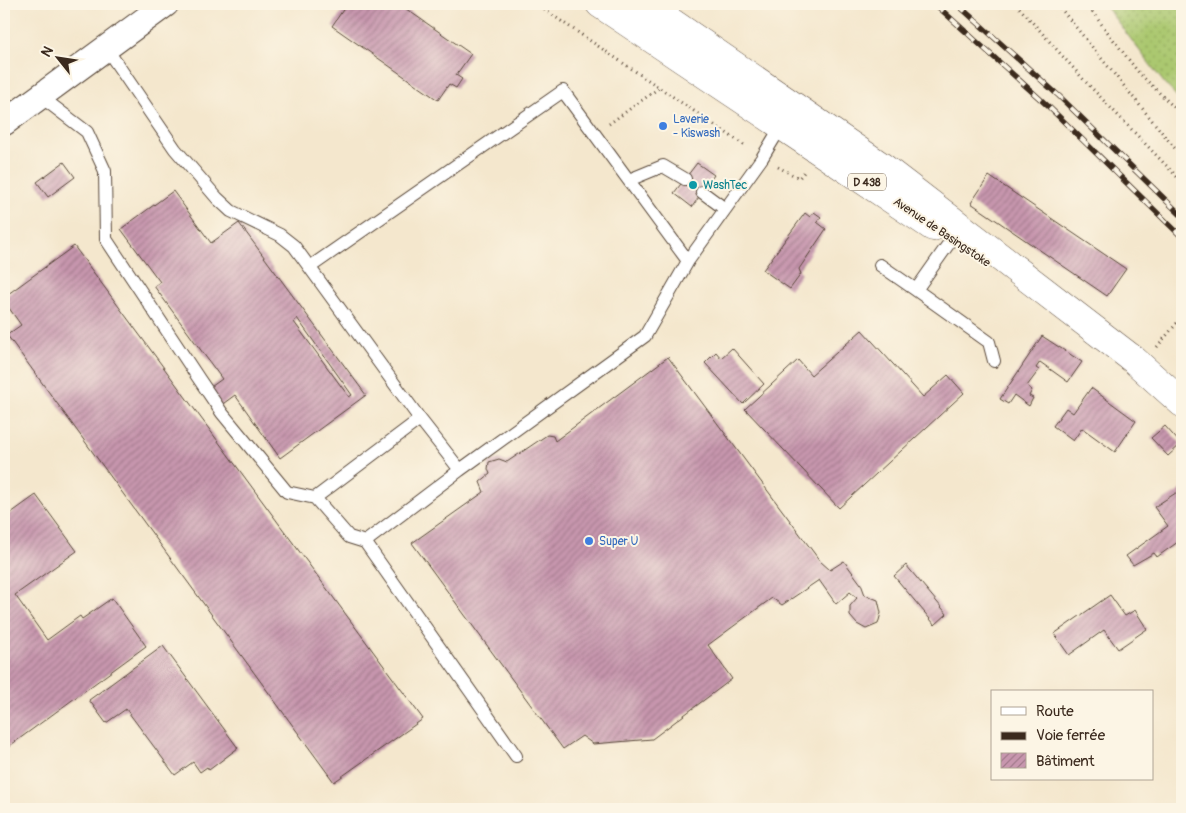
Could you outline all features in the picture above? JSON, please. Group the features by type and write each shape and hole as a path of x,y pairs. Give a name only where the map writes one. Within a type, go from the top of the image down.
{"main road":[{"name":"Avenue de Basingstoke","path":"600,4 1138,364"},
{"name":"Avenue de Basingstoke","path":"645,4 884,168 1138,364 1182,403"}],"street":[{"path":"4,123 166,4"}],"lane":[{"path":"106,48 175,149 216,198 230,211 280,235 294,246 420,419 460,470"},
{"path":"310,267 563,91 688,261"},
{"path":"40,96 87,132 105,171 106,239 222,413 286,492 315,498 349,537 365,542 516,756"},
{"path":"365,542 460,470 645,336 688,261 762,158 782,124"},
{"path":"629,180 663,166 685,179"},
{"path":"702,192 725,209"},
{"path":"916,290 952,239"},
{"path":"880,265 990,342 994,361"},
{"path":"315,498 420,419"}],"path":[{"path":"536,4 762,158 799,178 822,152"},
{"path":"1016,4 1084,80 1182,182"},
{"path":"1057,4 1182,157"},
{"path":"1086,4 1139,73 1182,115"},
{"path":"595,134 659,88"},
{"path":"1138,364 1182,317"}],"green space":[{"path":"1104,4 1182,4 1182,102 1165,84"}],"building":[{"path":"347,4 399,4 471,54 456,75 462,79 456,88 449,84 438,100 332,26"},
{"path":"64,162 75,177 48,197 37,182"},
{"name":"WashTec","path":"697,163 714,175 692,207 674,193"},
{"path":"989,176 1126,269 1107,296 971,203"},
{"path":"173,191 211,243 239,223 366,395 280,458 235,395 220,406 208,389 222,379 154,286 160,282 121,229","holes":["297,318 352,395 349,397 294,322"]},
{"path":"814,212 821,217 817,222 826,229 799,269 801,274 790,289 763,270 805,213 810,217"},
{"path":"74,246 423,719 334,782 7,335 21,325 4,301 4,297"},
{"path":"862,330 923,397 948,375 964,393 839,508 745,409 798,360 811,375"},
{"path":"1042,336 1082,362 1068,382 1040,362 1036,368 1039,370 1027,386 1032,390 1029,396 1033,398 1029,406 1014,395 1008,404 1000,399"},
{"path":"732,348 764,384 743,404 705,363 716,352 721,358"},
{"path":"668,357 820,561 830,570 844,561 861,584 865,595 878,600 881,613 878,624 866,629 857,624 850,616 850,606 857,598 850,592 836,604 819,580 782,605 772,598 708,645 732,679 652,739 593,744 582,736 563,749 412,543 484,492 480,482 490,474 488,469 489,462 499,459 507,462 547,435 553,436 555,441"},
{"path":"1091,388 1136,421 1115,452 1082,428 1073,441 1053,426 1066,408 1073,413"},
{"path":"1165,426 1181,444 1168,456 1151,438"},
{"path":"1182,489 1182,539 1157,557 1154,553 1133,565 1126,556 1168,526 1154,507"},
{"path":"36,495 77,551 15,595 47,640 80,616 82,619 112,598 146,646 4,750 4,518"},
{"path":"906,565 947,614 935,625 894,576"},
{"path":"1110,595 1125,616 1135,610 1147,629 1118,649 1104,630 1069,655 1054,634"},
{"path":"163,646 238,748 209,770 207,767 200,772 193,762 175,775 126,709 106,723 89,700"}],"railway":[{"path":"935,4 1049,107 1182,237"},
{"path":"957,4 1059,96 1182,216"}],"place":[{"name":"Laverie - Kiswash","path":"663,126"},
{"name":"WashTec","path":"693,185"},
{"name":"Super U","path":"589,541"}]}
